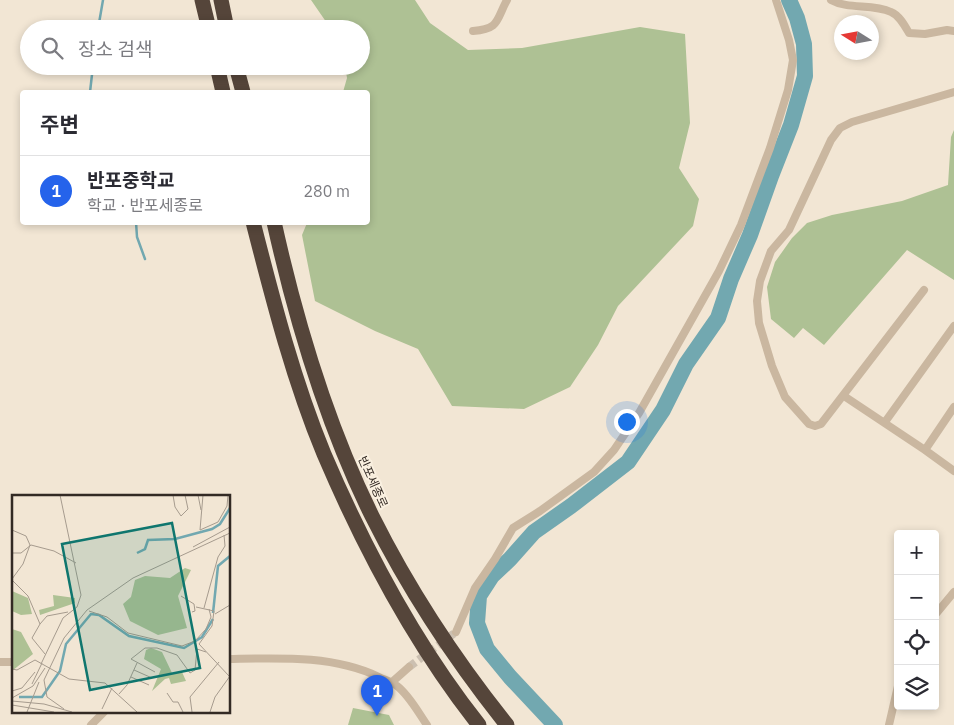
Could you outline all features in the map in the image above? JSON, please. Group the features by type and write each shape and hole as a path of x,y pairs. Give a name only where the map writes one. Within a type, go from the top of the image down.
{"highway":[{"path":"202,0 207,20"},
{"path":"221,0 225,20"},
{"path":"219,75 223,90"},
{"path":"238,75 242,90"},
{"path":"254,225 279,321 296,377 323,453 384,581 425,651 479,725"},
{"name":"반포세종로","path":"275,225 297,316 315,371 341,446 371,515 403,573 445,642 507,725"}],"street":[{"path":"473,31 484,30 498,23 508,0"},
{"path":"456,632 475,588 513,528 594,472 614,450 639,413 719,270 741,225 770,148 788,90 792,60 789,40 776,0"},
{"path":"831,0 851,6 892,12 909,33 925,34 947,30 954,31"},
{"path":"924,290 821,424 816,426 809,424 785,397 772,366 759,323 757,301 760,281 771,252 789,230 831,140 840,128 852,122 954,92"},
{"path":"885,422 954,326"},
{"path":"844,396 885,422 954,471"},
{"path":"926,450 954,407"},
{"path":"939,610 954,592"},
{"path":"230,659 271,658 330,661 371,673 396,686 414,706 427,725"},
{"path":"391,683 410,667"},
{"path":"889,725 894,703"},
{"path":"91,725 104,712"}],"green space":[{"path":"311,0 415,0 430,23 468,50 522,48 640,27 685,34 690,123 679,168 699,199 693,226 618,306 598,345 570,387 524,409 452,406 418,349 375,331 315,301 302,235 306,225 370,225 370,90 344,90 346,75 370,75 370,20 325,20"},
{"path":"954,130 954,280 907,250 824,345 803,328 794,338 771,319 767,287 775,262 792,238 807,223 832,215 902,201 948,185 951,137"},
{"path":"353,708 389,715 394,725 348,725"}],"waterway":[{"path":"100,20 103,0"},
{"path":"555,725 510,677 487,649 477,623 479,596 492,576 534,532 628,462 663,410 686,364 718,318 731,279 750,235 791,125 805,76 804,44 797,18 789,0"},
{"path":"90,90 92,75"},
{"path":"136,225 137,237 145,259"}],"tunnel":[{"path":"409,667 456,632"}],"place":[{"name":"반포중학교","path":"377,716"}]}
